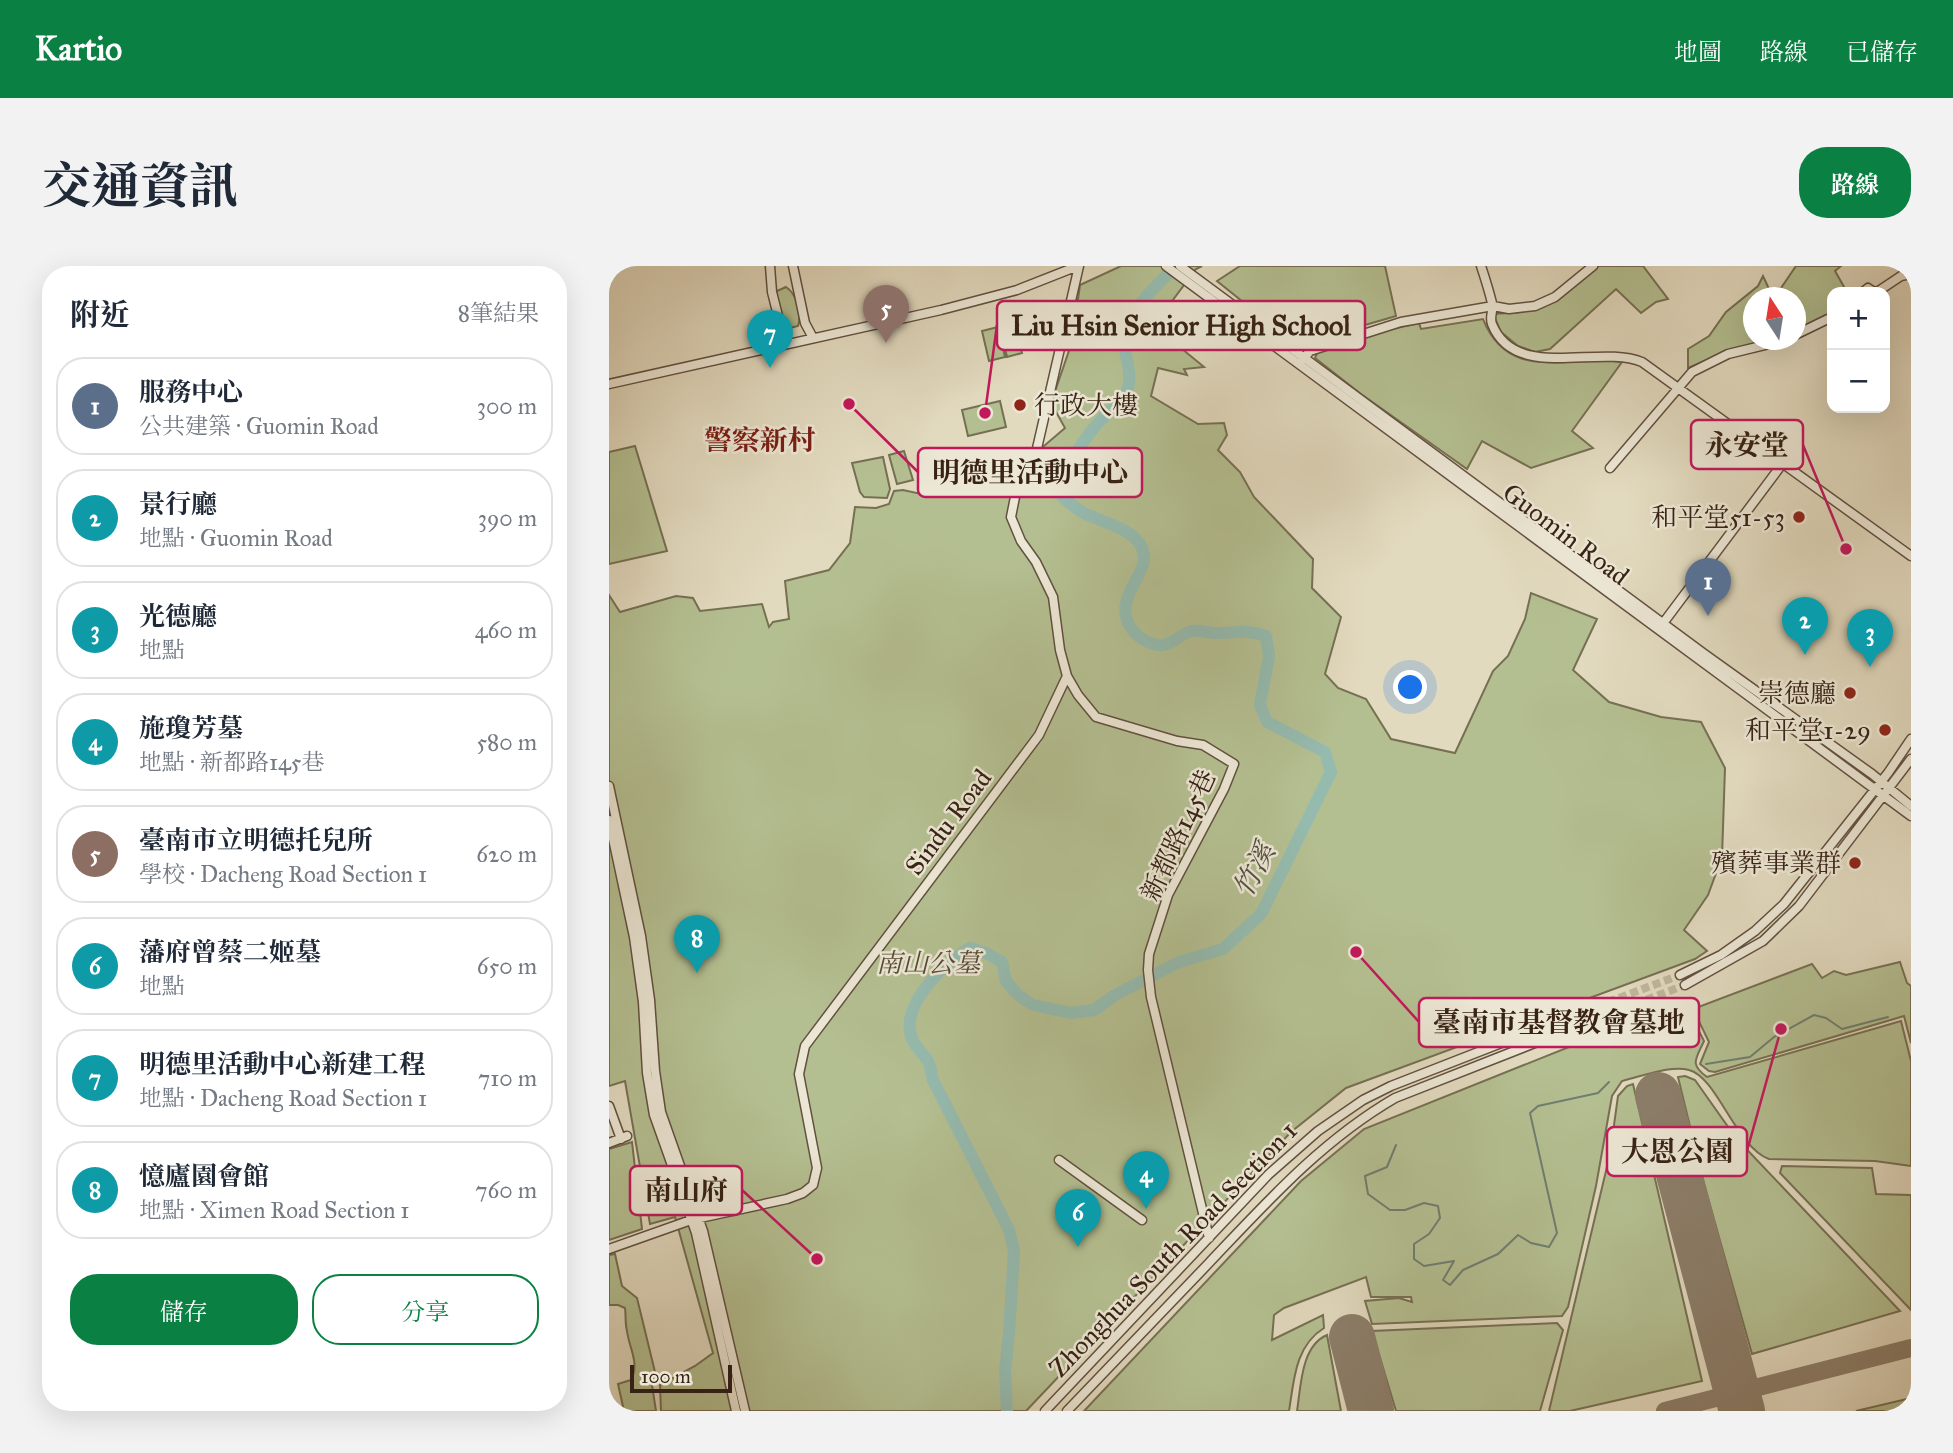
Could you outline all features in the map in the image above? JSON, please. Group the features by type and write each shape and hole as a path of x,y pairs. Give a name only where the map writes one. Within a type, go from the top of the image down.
{"street":[{"path":"770,266 772,292 785,344"},
{"path":"793,266 805,323 813,338"},
{"path":"609,384 941,310 1004,293 1079,266"},
{"path":"1067,676 1060,650 1053,597 1036,562 1021,541 1011,517 1015,497 1035,457 1079,266"},
{"path":"1166,266 1197,283"},
{"path":"1180,266 1197,283"},
{"path":"1482,266 1493,306 1491,319 1494,329 1505,342 1520,352 1553,358 1627,357 1642,362 1911,556"},
{"path":"1301,360 1310,351 1401,322 1493,306 1509,309 1535,306 1555,297 1593,266"},
{"path":"1884,287 1901,276 1911,274"},
{"name":"Guomin Road","path":"1197,283 1661,626 1880,782 1886,792 1911,816"},
{"path":"1806,330 1827,319"},
{"path":"1611,468 1692,372 1714,359 1748,350"},
{"path":"1661,626 1783,463"},
{"name":"Guomin Road","path":"1661,626 1874,790 1886,792 1911,806"},
{"name":"新都路145巷","path":"1067,676 1096,718 1177,741 1203,745 1234,764 1224,789 1168,895 1149,954 1148,970 1151,997 1209,1238"},
{"name":"Sindu Road","path":"609,1249 695,1219 787,1199 803,1193 813,1185 817,1168 799,1074 805,1046 1039,734 1067,676"},
{"path":"1680,975 1721,955 1755,931 1784,904 1803,883 1911,739"},
{"path":"1685,985 1763,941 1799,906 1911,759"},
{"path":"609,786 641,936 661,1112 695,1219 745,1411"},
{"path":"609,820 634,937 643,1002 647,1073 654,1115 695,1219 736,1411"},
{"name":"Zhonghua South Road Section 1","path":"1045,1411 1269,1174 1318,1131 1363,1100 1419,1074 1563,1019"},
{"name":"Zhonghua South Road Section 1","path":"1067,1411 1283,1184 1331,1141 1395,1098 1568,1030"},
{"path":"609,1106 624,1138 609,1143"},
{"path":"1059,1160 1142,1220"}],"green space":[{"name":"南山公墓","path":"1121,266 1202,266 1196,269 1164,312 1159,330 1204,367 1184,369 1187,375 1158,368 1151,396 1198,424 1224,423 1227,435 1218,450 1240,472 1254,497 1313,559 1312,588 1341,617 1325,674 1338,688 1366,699 1391,739 1455,753 1493,671 1508,656 1525,619 1531,593 1597,619 1573,670 1609,702 1661,717 1701,722 1725,768 1722,857 1708,895 1684,930 1707,951 1695,959 1346,1088 1291,1132 1026,1411 661,1411 660,1385 713,1353 675,1217 650,1224 625,1081 609,1086 609,595 620,612 676,596 693,598 700,611 762,604 769,627 773,622 789,619 785,581 829,570 850,543 855,507 876,508 889,504 894,491 921,494 951,474 1023,455 1044,446 1065,428 1051,403 1072,342 1080,285"},
{"path":"1240,266 1385,266 1396,316 1300,344 1294,343 1217,281"},
{"path":"1599,266 1643,266 1668,299 1656,302 1641,313 1616,289 1550,349 1535,352 1518,346 1501,332 1493,314 1523,312 1555,299"},
{"path":"1796,266 1841,266 1835,271 1844,287 1827,287 1827,317 1806,328 1806,287 1782,287"},
{"path":"1763,276 1768,287 1757,287 1758,286"},
{"path":"786,287 796,299 799,316 798,326 786,329 776,295 777,291"},
{"path":"1743,298 1743,348 1728,351 1688,368 1688,349 1709,336 1726,312"},
{"path":"1483,319 1494,339 1508,352 1525,360 1622,362 1572,431 1593,448 1531,468 1482,441 1467,469 1315,358 1318,351 1374,333 1419,323 1421,329"},
{"path":"1015,323 1022,353 1007,357 1000,327"},
{"path":"998,327 1005,357 989,361 982,331"},
{"path":"1000,401 1006,427 968,436 962,410"},
{"path":"635,446 667,551 609,564 609,452"},
{"path":"904,451 913,480 897,484 889,455"},
{"path":"883,457 890,489 887,498 864,497 860,492 852,463"},
{"path":"1900,962 1907,983 1911,986 1911,1043 1904,1016 1715,1072 1700,1064 1709,1042 1693,1009 1812,964 1822,978 1834,971 1846,975"},
{"path":"1691,1015 1704,1041 1696,1065 1707,1077 1901,1021 1911,1061 1911,1166 1875,1161 1769,1159 1757,1152 1747,1141 1709,1085 1699,1075 1689,1070 1675,1069 1622,1081 1612,1096 1596,1186 1568,1307 1562,1316 1372,1324 1365,1301 1399,1298 1412,1302 1411,1297 1371,1297 1366,1277 1284,1308 1274,1315 1272,1340 1323,1315 1324,1328 1307,1344 1297,1365 1289,1411 1084,1411 1301,1181 1364,1129 1604,1033"},
{"path":"1685,1076 1695,1080 1736,1138 1900,1311 1752,1354 1704,1184 1678,1077"},
{"path":"1633,1084 1702,1381 1570,1411 1549,1411 1610,1154 1618,1096 1627,1086"},
{"path":"632,1142 642,1229 609,1240 609,1149"},
{"path":"1782,1166 1872,1168 1876,1194 1911,1195 1911,1310 1780,1173"},
{"path":"615,1254 622,1286 637,1298 655,1372 652,1385 656,1411 624,1411 618,1384 631,1380 634,1362 626,1328 625,1308 609,1305 609,1255"},
{"path":"1557,1323 1563,1330 1540,1411 1396,1411 1372,1331"},
{"path":"1327,1335 1341,1411 1297,1411 1307,1357 1318,1340"},
{"path":"1911,1398 1911,1411 1856,1411"}],"waterway":[{"name":"竹溪","path":"1007,1411 1005,1371 1014,1251 1009,1230 933,1080 929,1063 913,1041 911,1014 917,1001 936,975 970,948 1002,962 1006,981 1018,995 1033,1005 1071,1013 1094,1010 1115,995 1179,962 1223,949 1261,914 1331,772 1325,752 1267,722 1260,705 1269,656 1266,636 1246,632 1195,631 1163,645 1143,639 1131,628 1126,617 1128,595 1142,566 1142,548 1127,532 1084,513 1062,496 1067,474 1082,444 1126,393 1129,373 1123,339 1128,321 1143,300 1176,266"},
{"path":"1706,1064 1750,1057 1774,1037 1814,1015 1826,1018 1842,1029 1888,1017"},
{"path":"1396,1145 1387,1167 1365,1176 1368,1194 1390,1210 1405,1210 1424,1203 1438,1206 1440,1218 1429,1234 1414,1244 1414,1259 1424,1266 1454,1261 1443,1280 1450,1285 1463,1270 1498,1254 1518,1235 1531,1243 1549,1247 1557,1233 1530,1113 1538,1106 1598,1093 1609,1082"}],"taxiway":[{"path":"1665,1411 1911,1348"}],"runway":[{"path":"1658,1095 1742,1411"},
{"path":"1352,1337 1371,1411"}],"tunnel":[{"path":"1563,1019 1680,975"},
{"path":"1568,1030 1685,985"}],"place":[{"name":"臺南市立明德托兒所","path":"886,343"},
{"name":"明德里活動中心新建工程","path":"770,368"},
{"name":"明德里活動中心","path":"849,404"},
{"name":"行政大樓","path":"1020,405"},
{"name":"Liu Hsin Senior High School","path":"985,413"},
{"name":"和平堂51-53","path":"1799,517"},
{"name":"永安堂","path":"1846,549"},
{"name":"服務中心","path":"1708,616"},
{"name":"景行廳","path":"1805,655"},
{"name":"光德廳","path":"1870,667"},
{"name":"崇德廳","path":"1850,693"},
{"name":"和平堂1-29","path":"1885,730"},
{"name":"殯葬事業群","path":"1855,863"},
{"name":"臺南市基督教會墓地","path":"1356,952"},
{"name":"憶廬園會館","path":"697,973"},
{"name":"大恩公園","path":"1781,1029"},
{"name":"施瓊芳墓","path":"1146,1209"},
{"name":"藩府曾蔡二姬墓","path":"1078,1247"},
{"name":"南山府","path":"817,1259"}],"district":[{"name":"警察新村","path":"760,440"}]}
